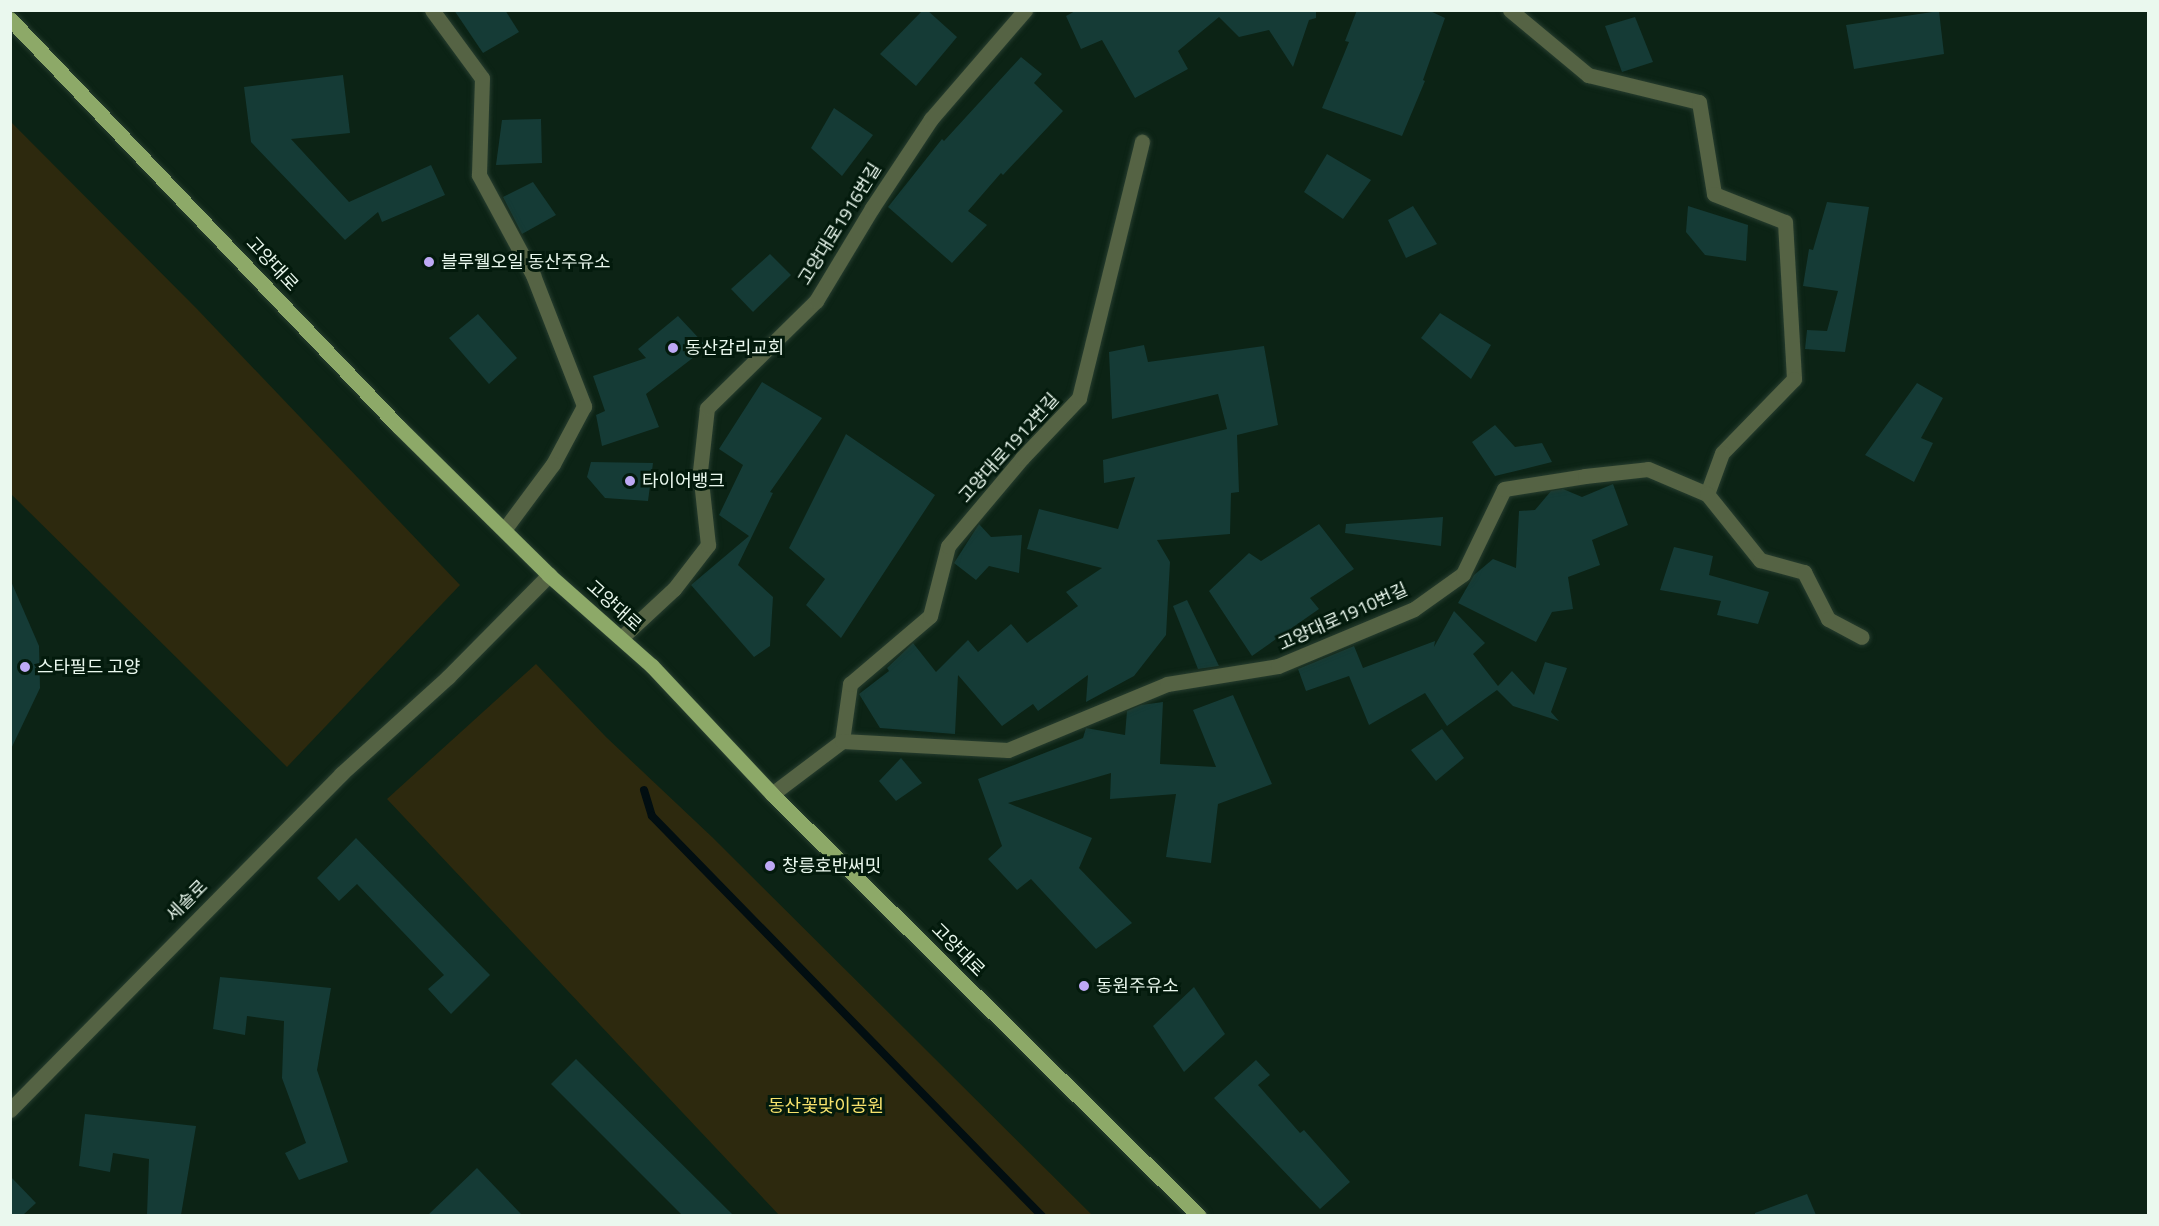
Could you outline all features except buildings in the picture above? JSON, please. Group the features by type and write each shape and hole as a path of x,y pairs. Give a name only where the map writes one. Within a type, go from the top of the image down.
{"main road":[{"name":"고양대로","path":"10,19 399,427 549,575 652,666 772,794 1199,1215"}],"street":[{"path":"432,10 482,78 479,175 533,275 584,406 553,464 504,530"},
{"name":"고양대로1916번길","path":"621,638 674,589 708,545 700,471 707,408 816,301 872,208 931,119 1025,10"},
{"path":"1510,10 1588,75 1699,102 1714,194 1785,222 1794,380 1722,453 1707,494"},
{"name":"고양대로1912번길","path":"842,741 850,684 930,616 948,546 1022,458 1079,398 1142,142"},
{"name":"고양대로1910번길","path":"842,741 1008,750 1167,684 1278,666 1414,609 1463,574 1504,489 1648,469 1707,494 1760,560 1804,572 1828,619 1862,637"},
{"name":"세솔로","path":"10,1110 341,774 448,677 549,575"},
{"path":"772,794 842,741"}],"green space":[{"path":"11,122 197,309 460,585 287,767 11,494"},
{"name":"동산꽃맞이공원","path":"536,664 606,737 712,837 1092,1215 779,1215 387,799"}],"waterway":[{"path":"644,790 652,816 1042,1216"}],"place":[{"name":"블루웰오일 동산주유소","path":"429,262"},
{"name":"동산감리교회","path":"673,348"},
{"name":"타이어뱅크","path":"630,481"},
{"name":"스타필드 고양","path":"25,667"},
{"name":"창릉호반써밋","path":"770,866"},
{"name":"동원주유소","path":"1084,986"}]}
